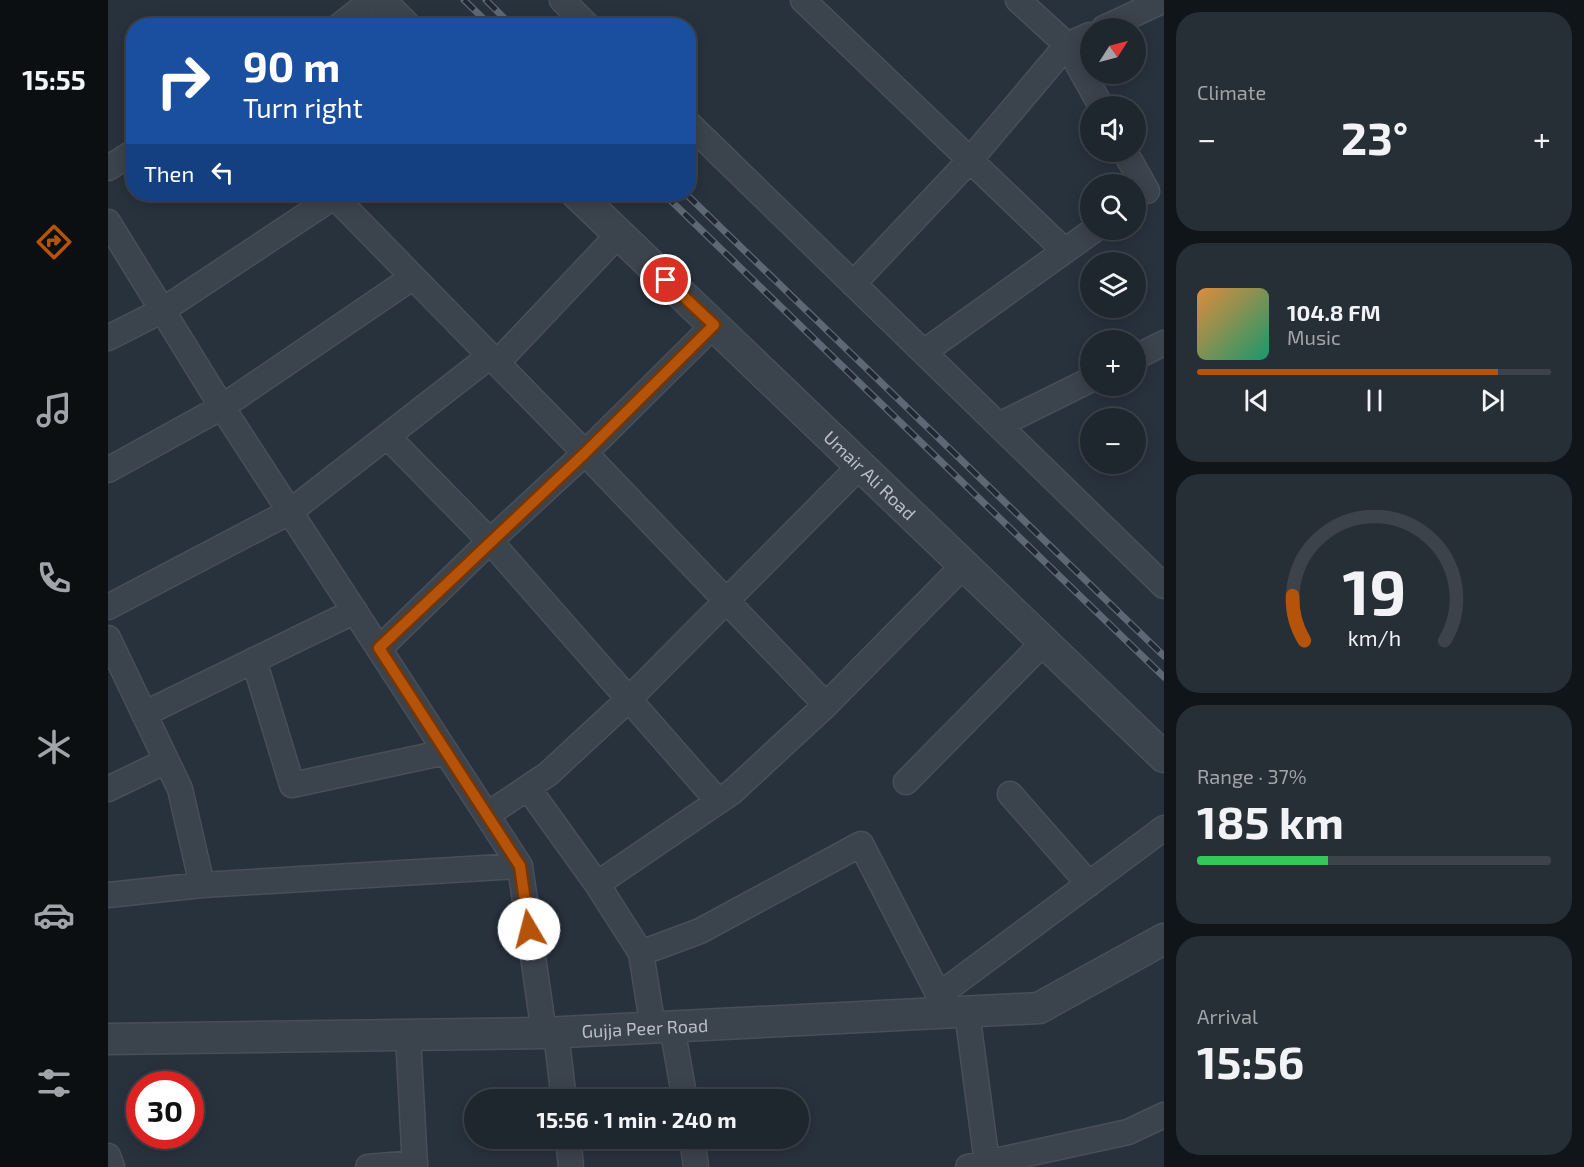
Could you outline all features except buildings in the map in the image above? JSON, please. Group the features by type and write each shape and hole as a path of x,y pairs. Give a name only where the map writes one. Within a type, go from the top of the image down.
{"street":[{"path":"349,18 372,0"},
{"path":"379,0 397,18"},
{"path":"803,0 1065,251"},
{"path":"1018,0 1067,45 1095,96"},
{"path":"1125,18 1164,0"},
{"path":"569,2 582,18"},
{"path":"853,284 970,160 1067,45 1080,39"},
{"path":"696,131 1164,586"},
{"path":"1131,162 1149,190"},
{"path":"108,338 163,310 325,201"},
{"path":"340,201 826,705"},
{"name":"Umair Ali Road","path":"585,201 1164,757"},
{"path":"108,222 222,406 520,866 562,1089"},
{"path":"108,607 291,512 387,436 493,360 620,234"},
{"path":"924,352 1080,240"},
{"path":"108,470 222,406 413,277"},
{"path":"379,648 585,453 714,325"},
{"path":"1146,352 1164,343"},
{"path":"999,425 1080,385"},
{"path":"387,436 490,541 718,801"},
{"path":"487,815 548,774 629,699 860,466"},
{"path":"597,884 732,792 826,705 964,565"},
{"path":"144,714 355,611"},
{"path":"108,638 180,789 202,885"},
{"path":"906,782 1044,642"},
{"path":"254,660 292,785 446,752"},
{"path":"108,789 166,761"},
{"path":"528,788 597,884 641,953 682,1089"},
{"path":"1010,794 1089,884"},
{"path":"951,1006 1089,884 1164,828"},
{"path":"641,953 700,932 861,844 951,1006 977,1165 1128,1132 1164,1115"},
{"path":"108,895 202,885 520,866"},
{"name":"Gujja Peer Road","path":"108,1039 550,1033 951,1006 1039,1008 1164,939"},
{"path":"368,1167 415,1165 408,1035"},
{"path":"569,1149 571,1167"},
{"path":"694,1149 696,1167"},
{"path":"108,1156 112,1167"}],"railway":[{"path":"464,0 483,18"},
{"path":"486,0 504,18"},
{"path":"671,201 1164,677"},
{"path":"693,201 1164,656"}],"route":[{"path":"529,929 520,866 379,648 585,453 714,325 666,280"}]}
